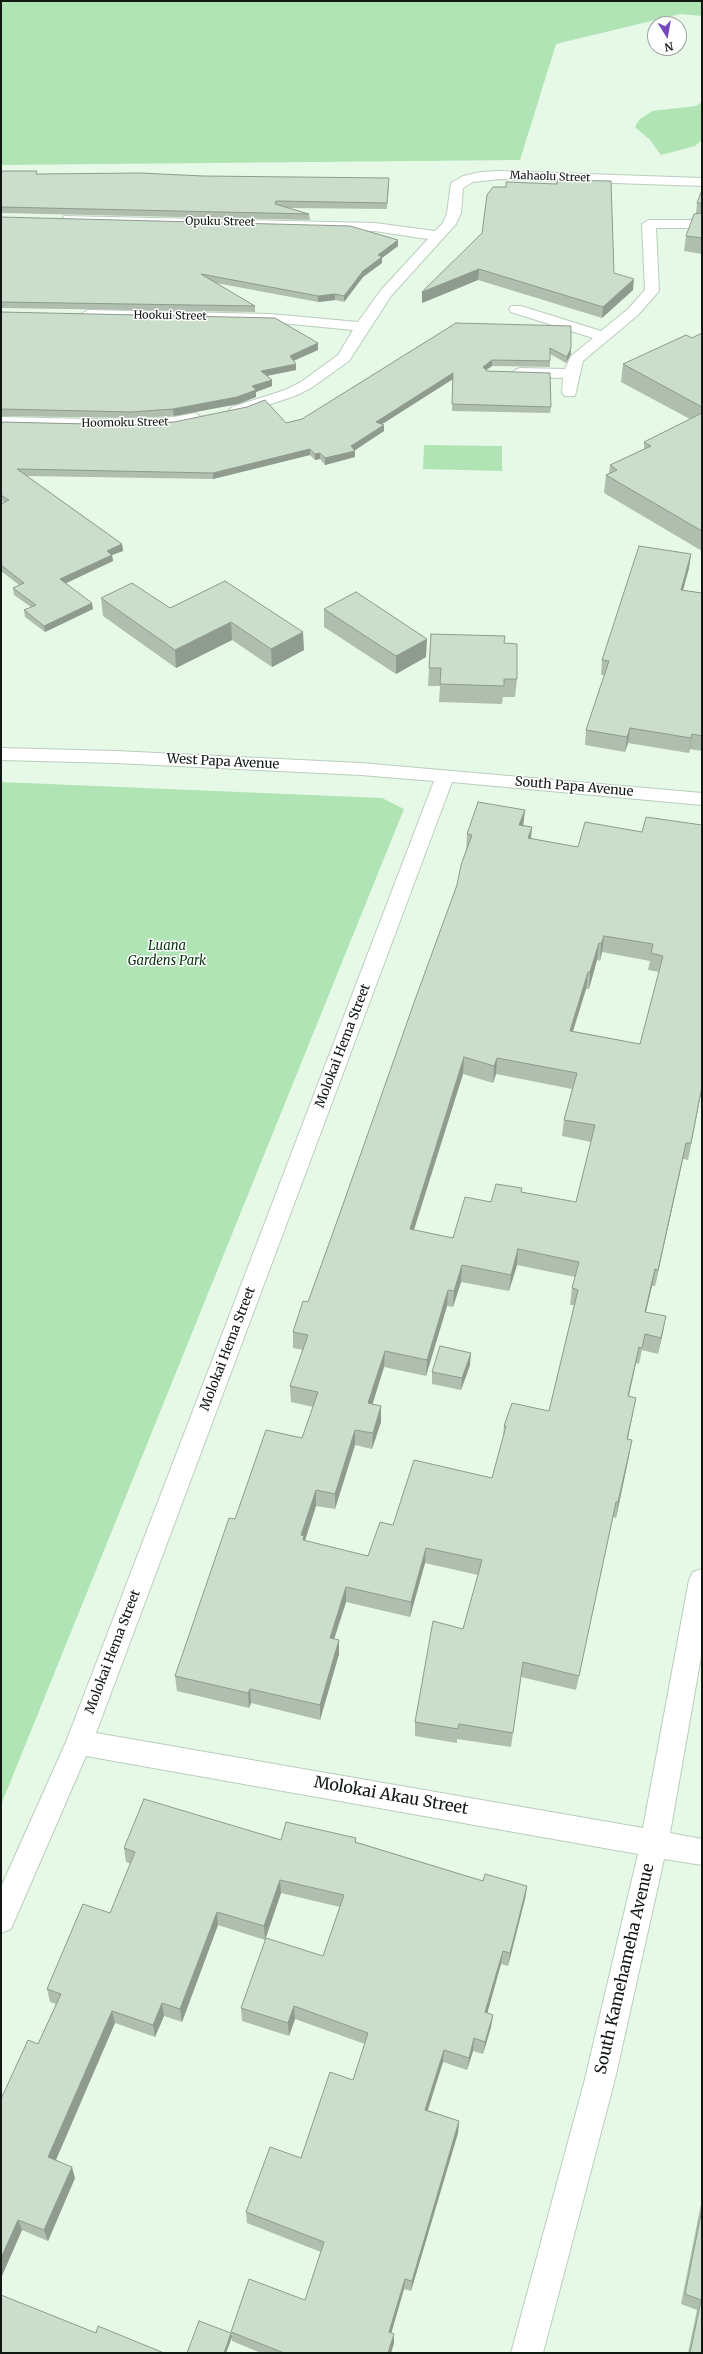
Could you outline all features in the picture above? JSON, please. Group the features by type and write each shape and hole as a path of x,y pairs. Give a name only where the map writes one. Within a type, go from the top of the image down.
{"street":[{"name":"Mahaolu Street","path":"438,236 449,224 454,213 456,186 468,179 481,176 702,182"},
{"name":"Opuku Street","path":"52,219 375,227 438,236"},
{"path":"570,393 571,374 576,359 633,312 652,291 649,224 702,224"},
{"name":"Hoomoku Street","path":"1,422 132,425 174,422 242,409 306,385 344,358 362,327 386,293 438,236"},
{"path":"516,309 603,336"},
{"name":"Hookui Street","path":"71,314 270,318 362,327"},
{"path":"507,373 571,374"},
{"name":"West Papa Avenue","path":"1,754 240,762 445,776"},
{"name":"South Papa Avenue","path":"445,776 702,799"},
{"name":"Molokai Hema Street","path":"1,1919 79,1742 445,776"},
{"name":"South Kamehameha Avenue","path":"527,2353 600,2079 654,1843 702,1580"},
{"name":"Molokai Akau Street","path":"79,1742 702,1852"}],"green space":[{"path":"1,1 702,1 702,16 680,14 672,16 647,16 647,22 556,44 520,160 1,165"},
{"path":"702,102 702,140 695,146 661,155 650,140 635,127 639,120 652,111 696,106"},
{"path":"424,445 502,446 502,471 423,469"},
{"name":"Luana Gardens Park","path":"1,782 382,798 404,809 1,1805"}],"building":[{"path":"1,171 37,171 36,174 140,173 203,176 389,178 387,203 276,201 275,204 309,214 1,207"},
{"path":"557,180 611,181 614,273 634,279 603,307 479,269 422,292 482,233 487,195 493,187 506,187 506,182 557,184"},
{"path":"702,190 702,203 697,203"},
{"path":"702,213 702,238 686,236 694,214"},
{"path":"1,217 350,226 398,240 378,255 382,257 363,271 344,296 335,294 318,296 201,274 255,306 1,302"},
{"path":"1,312 275,318 318,343 290,356 296,364 261,371 272,380 252,386 256,390 237,397 173,409 131,412 1,409"},
{"path":"456,323 571,326 571,348 567,357 550,348 550,361 492,360 483,367 487,371 550,373 551,407 452,404 453,373 376,422 384,425 351,446 355,451 325,458 320,453 315,454 310,449 213,473 17,469 122,544 107,551 112,555 60,579 92,603 44,626 24,610 36,605 13,588 24,583 1,565 1,504 9,500 1,495 1,422 132,425 174,422 247,407 265,400 286,423 302,419"},
{"path":"702,333 702,407 623,364 686,335 692,338"},
{"path":"702,413 702,531 606,475 617,470 610,465 651,446 644,442"},
{"path":"639,546 691,554 681,590 702,593 702,736 692,734 691,738 630,728 627,737 586,730 609,661 602,660"},
{"path":"225,581 303,632 271,649 231,622 175,650 101,598 132,583 170,608"},
{"path":"356,592 427,639 396,656 324,609"},
{"path":"431,634 505,636 504,643 517,644 517,679 504,679 504,686 440,684 441,668 429,668"},
{"path":"478,802 525,810 519,825 532,827 528,838 578,847 585,822 642,832 646,817 702,825 702,1086 691,1143 686,1143 658,1270 655,1269 645,1312 666,1316 661,1338 645,1334 642,1348 639,1347 628,1396 636,1398 627,1439 632,1440 618,1502 616,1502 579,1676 523,1662 513,1733 459,1724 458,1729 415,1722 433,1621 463,1629 482,1560 426,1548 411,1602 346,1587 330,1638 339,1640 320,1705 250,1689 248,1693 175,1676 229,1518 235,1519 266,1430 302,1438 318,1392 290,1386 308,1335 293,1332 303,1301 308,1302 457,885 461,865 472,835 467,834","holes":["604,936 653,944 651,953 663,956 640,1044 570,1031 588,972 590,972 599,943 601,944","464,1057 494,1066 497,1058 577,1073 564,1120 595,1125 576,1202 521,1192 522,1188 496,1184 491,1202 465,1197 453,1238 410,1229","518,1249 579,1262 572,1288 578,1290 549,1411 512,1403 504,1426 506,1426 492,1478 414,1460 393,1525 380,1522 368,1556 303,1540 304,1536 301,1535 316,1490 335,1494 355,1430 373,1433 381,1406 368,1403 385,1351 427,1360 448,1290 454,1291 462,1265 511,1275"]},
{"path":"440,1346 471,1353 462,1378 432,1372"},
{"path":"144,1799 281,1840 286,1822 356,1838 355,1842 483,1881 485,1874 527,1886 510,1953 503,1951 485,2012 493,2015 485,2042 474,2038 469,2058 444,2050 425,2110 459,2121 412,2281 405,2279 389,2332 394,2334 388,2353 284,2353 231,2332 249,2279 305,2300 324,2242 246,2212 270,2147 301,2158 330,2072 353,2080 368,2033 294,2006 288,2023 241,2008 266,1938 323,1956 344,1895 280,1880 264,1926 217,1912 180,2009 162,2003 153,2025 112,2011 48,2157 72,2167 44,2230 18,2220 1,2258 1,2099 28,2040 38,2044 61,1994 47,1989 83,1904 110,1913 135,1852 124,1848"},
{"path":"702,2209 702,2353 690,2353 701,2300 685,2294"},
{"path":"1,2295 96,2333 98,2326 164,2353 1,2353"},
{"path":"199,2321 231,2333 224,2353 187,2353"}]}
